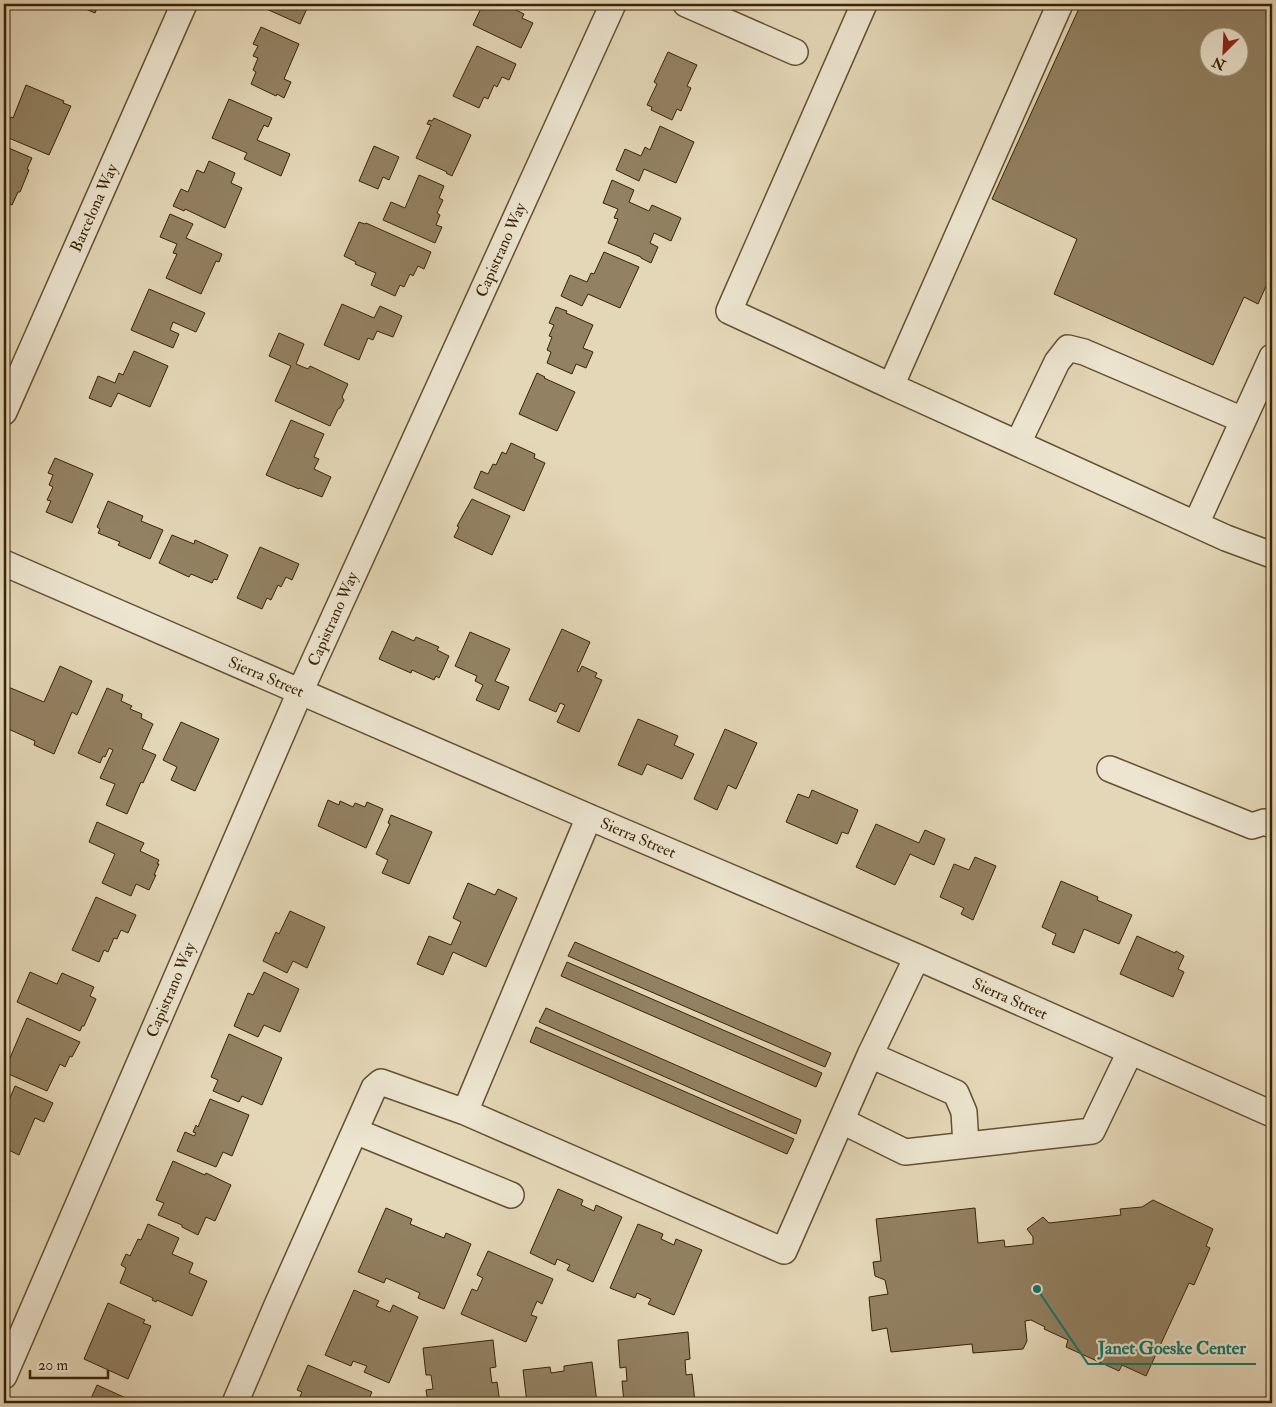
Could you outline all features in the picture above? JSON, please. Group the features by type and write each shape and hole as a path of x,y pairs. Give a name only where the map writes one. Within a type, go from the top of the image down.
{"street":[{"name":"Barcelona Way","path":"4,412 184,4"},
{"name":"Capistrano Way","path":"4,1376 300,692 612,4"},
{"path":"686,4 795,52"},
{"path":"864,4 729,311 1226,538 1272,555"},
{"path":"891,386 1060,4"},
{"path":"1018,443 1057,362 1068,348 1084,352 1243,420"},
{"path":"1196,524 1272,357"},
{"name":"Sierra Street","path":"4,563 917,957 1272,1114"},
{"path":"1110,769 1252,826 1264,822 1272,824"},
{"path":"465,1112 589,817"},
{"path":"235,1403 374,1088 381,1082 465,1112 784,1251 870,1055 917,957"},
{"path":"842,1121 905,1152 1092,1131 1130,1052"},
{"path":"870,1055 956,1093 964,1112 966,1145"},
{"path":"355,1131 511,1195"}],"building":[{"path":"74,4 99,4 95,13"},
{"path":"263,4 309,4 300,24 262,7"},
{"path":"483,4 512,4 514,5 512,8 524,14 522,18 533,23 521,48 473,25"},
{"path":"1081,4 1272,4 1272,273 1258,304 1244,297 1213,365 1054,294 1077,239 992,199"},
{"path":"261,27 299,44 284,79 291,82 284,98 251,84 256,72 253,70 258,58 253,56 258,46 253,44"},
{"path":"477,46 516,64 509,80 502,77 497,87 494,85 488,99 484,97 479,108 453,96"},
{"path":"668,52 697,65 687,86 691,88 681,111 677,109 672,120 651,110 652,107 647,105 657,84 654,82"},
{"path":"26,85 64,101 63,103 71,106 49,155 4,136"},
{"path":"229,99 272,118 268,127 264,125 257,140 290,154 281,176 244,159 247,153 212,138"},
{"path":"434,118 471,135 452,176 416,158 431,125 427,124 429,120 432,121"},
{"path":"660,126 694,142 676,183 644,169 639,181 616,170 625,149 641,156 645,147 650,150"},
{"path":"4,146 32,158 20,192 18,192 12,205 4,201"},
{"path":"374,146 399,157 389,180 383,177 378,189 359,181"},
{"path":"209,161 235,173 231,183 242,188 225,228 185,209 184,211 173,206 181,189 188,192 197,170 204,173"},
{"path":"419,175 444,186 439,198 443,200 437,213 440,215 436,225 442,227 435,243 383,220 391,202 405,208"},
{"path":"612,180 634,190 629,202 649,211 652,205 681,218 671,241 654,233 650,243 658,247 651,263 608,243 618,219 614,218 618,209 603,203"},
{"path":"170,214 193,224 186,238 222,254 219,262 216,261 201,294 166,278 177,254 173,253 177,244 160,237"},
{"path":"359,222 366,223 431,252 424,269 418,266 413,276 410,274 404,287 400,285 395,296 371,285 376,273 355,264 356,262 344,256"},
{"path":"604,252 639,267 620,308 588,294 582,306 561,296 570,275 587,282 591,273 594,274"},
{"path":"149,289 205,313 196,332 173,322 170,330 179,334 173,348 131,330"},
{"path":"342,304 374,318 380,306 402,316 393,337 377,331 373,340 368,338 359,360 324,345"},
{"path":"556,307 593,325 583,348 593,352 586,368 576,364 572,374 547,363 551,352 547,350 552,337 549,336 554,325 549,323"},
{"path":"279,333 304,344 296,364 308,369 310,366 348,384 342,397 344,400 330,426 275,401 291,366 269,356"},
{"path":"134,351 168,366 150,407 118,393 111,407 89,398 98,376 115,383 119,373 123,375"},
{"path":"537,373 575,392 557,431 519,414"},
{"path":"291,420 324,434 314,457 319,459 314,469 331,477 322,497 266,475"},
{"path":"511,443 535,454 534,458 545,463 524,511 474,488 481,471 488,474 493,464 496,465 502,452 506,454"},
{"path":"55,458 93,474 72,523 46,512 51,501 47,500 53,487 49,485 53,475 48,473"},
{"path":"472,499 510,516 492,555 454,537 459,527 457,526"},
{"path":"108,501 143,516 141,521 163,530 150,559 118,545 120,542 98,533 100,529 97,527"},
{"path":"172,535 194,544 195,540 228,555 217,580 214,579 212,583 191,574 189,577 159,563"},
{"path":"260,547 299,564 292,580 286,577 281,587 278,585 271,600 267,598 262,609 237,598"},
{"path":"562,629 590,642 577,671 579,672 582,666 597,673 595,677 602,680 579,732 557,722 565,705 560,703 556,712 529,700"},
{"path":"392,631 414,641 416,637 439,647 437,650 449,656 439,678 436,676 434,680 412,670 411,673 379,659"},
{"path":"470,632 510,649 495,681 509,687 499,710 476,700 483,685 475,681 477,676 455,666"},
{"path":"60,666 92,681 77,715 72,712 54,754 34,745 35,741 4,727 4,691 6,686 44,702"},
{"path":"107,688 123,695 121,701 132,706 130,709 142,714 141,718 153,724 142,749 156,755 143,783 141,782 127,814 106,805 115,784 100,778 113,750 109,748 100,763 78,753"},
{"path":"638,719 678,736 674,745 694,754 682,779 647,764 642,775 618,765"},
{"path":"181,722 219,739 195,791 171,780 177,767 163,760"},
{"path":"725,729 757,743 736,789 728,785 717,810 694,799"},
{"path":"812,790 858,810 848,834 842,832 837,844 786,822 798,794 809,798"},
{"path":"328,800 339,805 340,801 353,807 355,803 365,807 367,802 383,809 366,848 318,826"},
{"path":"391,815 432,832 409,884 382,873 388,860 376,854 390,824 388,823"},
{"path":"97,822 144,843 140,851 159,860 154,875 156,875 149,890 136,884 131,896 102,883 115,854 89,842"},
{"path":"876,824 919,843 925,830 945,839 934,865 910,854 895,885 856,867"},
{"path":"975,857 996,866 973,920 961,914 964,908 940,897 954,864 969,870"},
{"path":"1061,881 1098,897 1097,900 1132,915 1119,944 1084,929 1074,953 1052,944 1056,934 1042,927"},
{"path":"468,883 495,895 498,889 517,898 486,967 453,952 443,975 417,964 429,936 451,945 461,922 453,918"},
{"path":"96,897 136,915 128,933 121,930 117,939 114,938 108,952 104,950 99,962 72,950"},
{"path":"290,911 325,927 307,968 293,961 287,973 263,961 276,932 279,934"},
{"path":"1137,936 1184,956 1178,969 1184,972 1173,997 1120,974"},
{"path":"575,942 831,1053 825,1067 568,956"},
{"path":"567,962 822,1073 816,1087 561,976"},
{"path":"30,972 57,984 62,973 94,987 90,996 96,999 80,1031 17,1002"},
{"path":"264,972 299,989 280,1032 264,1025 258,1037 234,1026 248,993 253,995"},
{"path":"546,1008 801,1120 796,1134 539,1022"},
{"path":"27,1018 80,1042 65,1067 60,1064 47,1091 4,1072"},
{"path":"536,1027 794,1139 787,1154 530,1042"},
{"path":"229,1034 282,1058 262,1105 242,1096 239,1102 213,1091 218,1080 211,1077"},
{"path":"15,1086 53,1103 44,1122 35,1118 19,1155 4,1148 4,1104 7,1105"},
{"path":"210,1099 249,1115 232,1156 223,1152 216,1167 177,1151 185,1132 194,1136 196,1133 193,1132 196,1125 198,1127"},
{"path":"173,1161 205,1175 206,1173 231,1185 215,1221 206,1217 198,1235 182,1227 182,1225 158,1215 164,1203 156,1200"},
{"path":"4,1164 9,1167 4,1180"},
{"path":"558,1189 583,1200 581,1205 594,1211 596,1205 622,1217 593,1282 567,1270 570,1265 557,1259 555,1265 530,1253"},
{"path":"4,1198 10,1200 4,1214"},
{"path":"1153,1200 1213,1229 1206,1246 1210,1248 1194,1285 1189,1283 1146,1376 1122,1365 1119,1371 1066,1347 1068,1340 1044,1329 1045,1327 1031,1320 1025,1321 1027,1341 1023,1349 973,1353 972,1344 891,1352 887,1328 872,1331 869,1297 888,1294 885,1280 875,1276 873,1262 881,1261 876,1219 975,1208 978,1243 1004,1240 1005,1247 1033,1244 1033,1237 1027,1229 1043,1217 1049,1223 1121,1215 1120,1209 1142,1207"},
{"path":"386,1208 412,1219 410,1224 444,1238 446,1233 471,1244 444,1309 418,1298 420,1293 386,1278 384,1283 358,1272"},
{"path":"148,1224 179,1238 172,1254 193,1263 189,1273 207,1281 192,1316 157,1300 156,1302 152,1300 153,1298 120,1283 126,1268 121,1265 126,1254 130,1256 138,1239 141,1240"},
{"path":"638,1224 663,1234 661,1239 674,1245 676,1239 702,1250 674,1315 648,1304 651,1299 637,1293 635,1298 610,1288"},
{"path":"488,1251 553,1279 542,1304 537,1301 531,1315 537,1317 526,1342 461,1314 472,1289 477,1291 483,1278 477,1275"},
{"path":"354,1290 379,1301 376,1306 390,1312 393,1305 418,1317 389,1383 364,1372 367,1366 353,1361 351,1366 325,1355"},
{"path":"108,1303 145,1320 143,1323 151,1326 128,1379 84,1359"},
{"path":"688,1332 690,1359 685,1360 686,1375 692,1374 695,1402 624,1403 622,1381 627,1381 626,1367 620,1368 618,1340"},
{"path":"493,1340 496,1367 490,1368 492,1383 497,1382 500,1403 428,1403 426,1390 433,1389 431,1375 426,1375 423,1348"},
{"path":"592,1362 597,1403 527,1403 523,1370 550,1367 551,1373 564,1371 564,1366"},
{"path":"308,1365 372,1392 367,1403 297,1403 302,1392 297,1390"},
{"path":"97,1385 137,1403 89,1403"}],"place":[{"name":"Janet Goeske Center","path":"1037,1289"}]}
